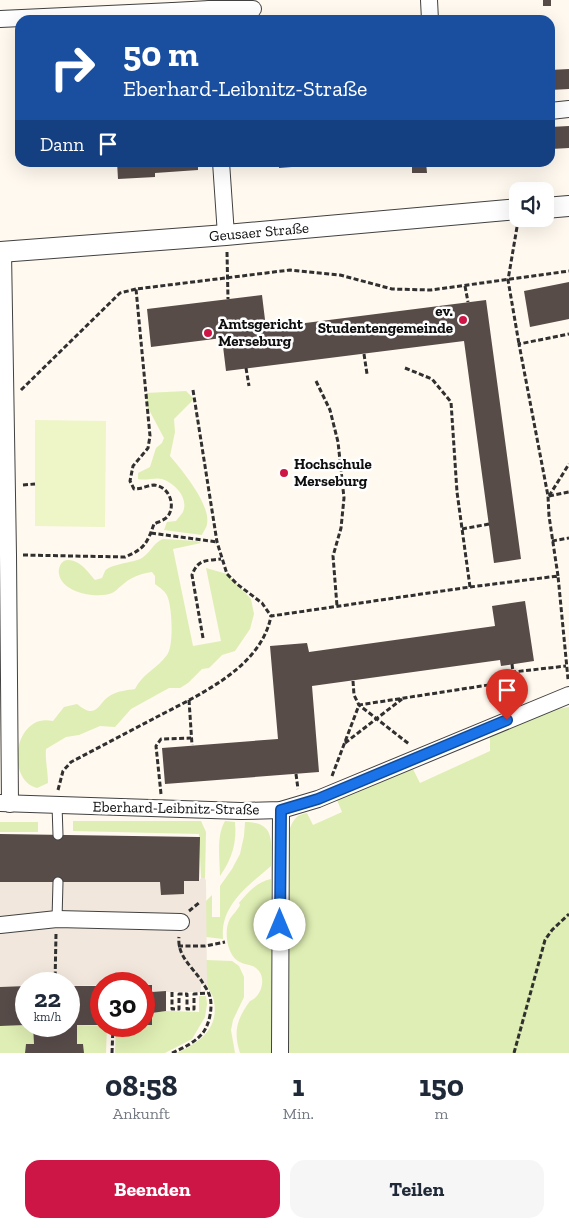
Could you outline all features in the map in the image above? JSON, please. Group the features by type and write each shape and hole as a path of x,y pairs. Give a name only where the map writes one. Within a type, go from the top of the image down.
{"street":[{"path":"429,0 430,15"},
{"path":"174,15 210,15 253,8"},
{"path":"0,19 15,19"},
{"path":"555,110 569,109"},
{"path":"221,167 226,235"},
{"path":"554,207 569,206"},
{"name":"Geusaer Straße","path":"1,252 226,235 509,210"},
{"path":"1,252 8,555 5,804"},
{"name":"Eberhard-Leibnitz-Straße","path":"5,804 163,807 213,811 281,810 318,799 569,695"},
{"path":"280,1053 281,810"},
{"path":"0,924 57,919 181,922"}],"lane":[{"path":"57,805 58,834"},
{"path":"57,919 58,882"}],"path":[{"path":"517,227 508,280 548,496 552,541 558,576 569,695"},
{"path":"226,235 228,299"},
{"path":"19,392 120,294 136,289 290,270 340,275 392,289 431,290 569,271"},
{"path":"465,286 468,302"},
{"path":"8,555 125,557 139,551 148,540 154,524 167,517 172,505 169,494 162,488 153,485 143,489 134,488 130,481 133,466 148,448 150,436 136,289"},
{"path":"519,344 569,334"},
{"path":"364,354 367,374"},
{"path":"246,368 248,386"},
{"path":"405,368 432,379 451,402 457,492 470,586"},
{"path":"316,381 330,410 338,442 344,498 340,528 333,556 337,606"},
{"path":"57,805 58,786 63,771 71,762 212,687 236,669 256,649 269,625 271,616 262,603 237,584 228,574 221,559 193,390"},
{"path":"548,496 569,464"},
{"path":"548,496 569,492"},
{"path":"462,529 489,524"},
{"path":"151,533 217,542"},
{"path":"552,541 569,538"},
{"path":"203,638 192,575 196,565 204,561 221,559"},
{"path":"271,616 470,586 558,576"},
{"path":"359,705 514,681 512,664"},
{"path":"513,672 566,666"},
{"path":"353,681 354,694 359,705 424,755"},
{"path":"345,743 403,698"},
{"path":"189,700 192,745"},
{"path":"332,793 329,785 359,705"},
{"path":"163,807 156,746 161,739 191,738"},
{"path":"172,1053 188,1046 203,1034 210,1018 210,998 208,993 188,965 178,946 181,922 191,908 200,902"},
{"path":"514,1053 545,940 552,930 569,914"},
{"path":"55,972 57,919"},
{"path":"178,946 205,946 225,942"},
{"path":"172,992 172,1009 180,1009 179,994 187,994 187,1009 194,1009 194,994 208,993"},
{"path":"112,1053 113,1037"}],"green space":[{"path":"186,391 194,399 174,419 175,432 170,456 194,488 205,507 207,524 202,535 164,530 167,522 176,521 183,512 184,501 182,496 175,487 162,479 138,479 138,473 150,467 156,448 162,443 164,438 147,406 146,393"},
{"path":"35,420 106,421 105,527 35,526"},
{"path":"163,539 197,541 201,543 173,549 193,646 221,641 206,568 227,574 251,599 254,614 250,629 235,651 222,655 209,668 202,669 180,688 169,688 131,709 115,727 100,726 79,735 66,737 46,749 48,783 37,788 27,782 21,773 18,761 18,748 22,736 30,727 40,721 53,721 64,707 77,704 84,709 93,711 111,695 135,689 142,679 167,655 171,644 172,627 168,598 166,593 155,584 155,576 152,572 132,578 112,593 89,595 66,586 59,574 60,565 66,560 76,562 95,580 102,578 105,571 111,567 142,558 157,542"},
{"path":"569,707 569,1053 287,1053 287,903 290,828 294,819 307,813 313,825 342,812 337,800 413,769 420,783 490,751 490,734 552,710"},
{"path":"73,821 201,821 206,832 205,878 201,878 199,834 73,831"},
{"path":"225,821 235,822 235,836 231,857 220,876 219,841"},
{"path":"0,822 38,822 38,832 0,832"},
{"path":"245,822 262,826 270,835 271,866 237,897 231,906 223,927 223,939 206,937 206,901 212,895 212,917 220,917 220,886 240,854"},
{"path":"271,879 271,1053 240,1053 237,1038 239,1020 250,1001 260,992 262,979 257,968 243,964 234,958 227,943 227,931 230,919 240,905 239,903 257,885"},
{"path":"206,960 232,961 239,966 244,977 244,997 233,1020 231,1030 235,1053 177,1053 201,1038 207,1032 214,1017 213,997 207,985"},
{"path":"199,996 206,996 205,1017 192,1039 165,1053 115,1053 116,1037 155,1037 155,1013 199,1012"},
{"path":"15,1025 15,1037 34,1037 34,1044 26,1044 25,1053 0,1053 0,1026"},
{"path":"80,1025 90,1025 90,1037 107,1037 106,1053 84,1053 83,1044 77,1044 77,1037 80,1037"}],"shaded area":[{"path":"201,878 205,878 206,881 207,985 201,985 201,992 155,992 155,972 90,972 90,985 80,986 80,972 15,972 15,986 0,987 0,882 160,882 184,894 184,881 199,881"}],"building":[{"path":"543,0 551,0 551,6 543,6"},
{"path":"569,69 569,89 555,90 555,70"},
{"path":"569,126 569,148 555,149 555,127"},
{"path":"117,167 198,167 198,170 155,173 155,177 118,179"},
{"path":"412,167 426,167 427,173 412,173"},
{"path":"569,282 569,319 530,327 524,291"},
{"path":"262,295 266,328 486,300 521,559 494,563 464,341 226,371 222,338 151,347 147,309"},
{"path":"525,601 534,661 501,666 500,660 312,686 319,772 165,784 162,748 278,739 270,646 307,643 309,652 495,626 492,606"},
{"path":"0,834 200,837 199,881 184,881 184,894 161,895 160,882 0,882"},
{"path":"15,986 15,1025 0,1026 0,987"},
{"path":"80,986 90,986 90,1025 80,1025"},
{"path":"166,991 166,1011 155,1013 155,992"},
{"path":"34,1037 77,1037 77,1044 83,1044 84,1053 25,1053 26,1044 34,1044"}],"place":[{"name":"ev. Studentengemeinde","path":"463,320"},
{"name":"Amtsgericht Merseburg","path":"208,333"},
{"name":"Hochschule Merseburg","path":"284,473"}],"route":[{"path":"280,925 281,810 318,799 507,720"}]}
